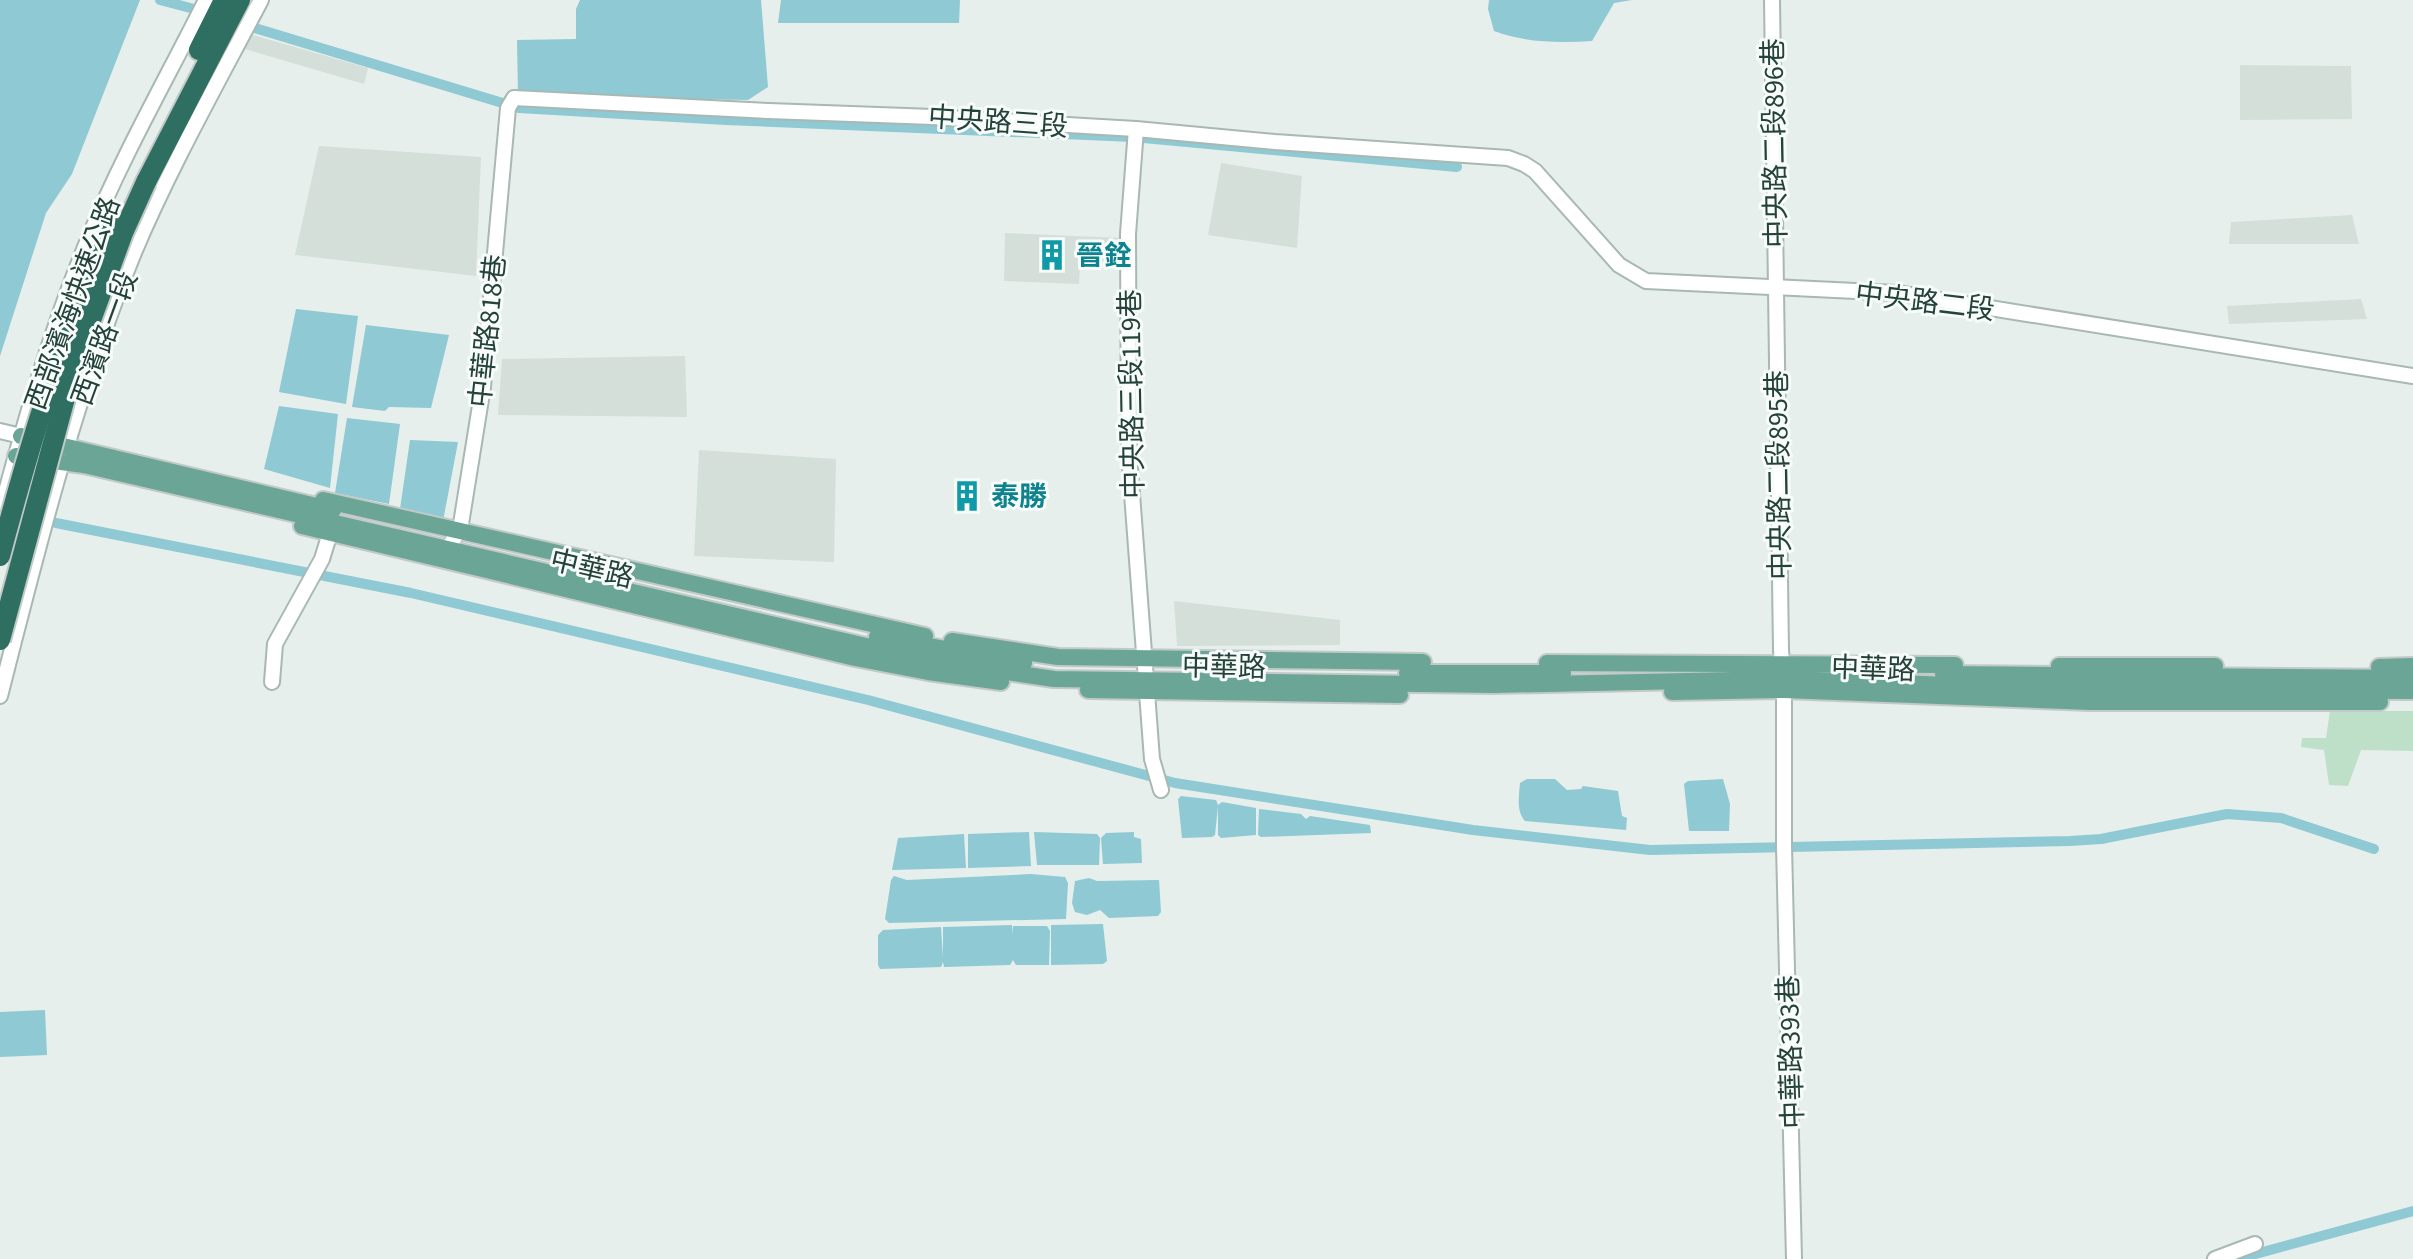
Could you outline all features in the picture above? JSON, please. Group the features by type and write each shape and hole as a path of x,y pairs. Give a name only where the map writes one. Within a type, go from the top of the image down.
{"highway":[{"name":"西部濱海快速公路","path":"0,556 35,430 85,292 224,0"},
{"name":"西部濱海快速公路","path":"0,640 72,372 140,181 240,0"}],"main road":[{"name":"中華路","path":"21,436 65,446 95,446 855,658 928,672 1053,689 1147,674 2413,678"},
{"name":"中華路","path":"8,454 60,464 84,465 451,544 685,584 936,638 1147,674 1494,696 1784,676 2413,666"},
{"name":"中華路","path":"60,464 83,474 330,533 451,544"},
{"name":"中華路","path":"1784,676 2089,690 2413,691"},
{"name":"中華路","path":"1784,676 2090,702 2413,702"}],"street":[{"name":"西濱路一段","path":"0,514 8,454 21,436 44,358 89,236 206,0"},
{"name":"西濱路一段","path":"0,696 65,446 134,254 181,153 261,0"},
{"name":"中央路二段896巷","path":"1772,0 1775,287"},
{"name":"中央路三段","path":"514,98 847,112 1136,129 1328,147 1482,156"},
{"name":"中華路818巷","path":"451,544 483,387 508,108 514,98"},
{"name":"中央路三段119巷","path":"1136,129 1128,234 1129,454 1152,759 1161,790"},
{"name":"中央路二段","path":"1482,156 1508,158 1535,171 1619,265 1639,279 1897,293 2413,376"},
{"name":"中央路二段895巷","path":"1775,287 1784,676"},
{"path":"0,431 21,436"},
{"path":"272,682 275,644 322,559 330,533"},
{"name":"中華路393巷","path":"1784,676 1784,842 1794,1259"},
{"path":"2215,1259 2255,1244"}],"shaded area":[{"path":"250,34 368,68 364,84 245,49"},
{"path":"2240,65 2351,66 2352,119 2240,120"},
{"path":"319,146 481,157 476,276 295,255"},
{"path":"1221,163 1302,176 1297,248 1208,235"},
{"path":"2352,215 2359,244 2229,244 2231,222"},
{"name":"晉銓","path":"1005,233 1123,238 1122,265 1080,264 1079,284 1004,281"},
{"path":"2361,299 2367,319 2229,324 2227,306"},
{"path":"685,356 687,417 498,415 502,359"},
{"path":"699,450 836,459 834,562 694,556"},
{"path":"1174,601 1340,620 1340,645 1177,646"}],"green space":[{"path":"2330,711 2413,711 2413,751 2361,750 2348,786 2329,785 2324,750 2301,747 2302,738 2326,738"}],"water":[{"path":"0,0 140,0 72,174 46,213 0,356"},
{"path":"580,0 761,0 768,87 748,100 518,96 517,40 576,39 576,9"},
{"path":"781,0 960,0 959,23 778,23"},
{"path":"1489,0 1632,0 1614,3 1592,41 1567,42 1530,40 1494,31 1488,9"},
{"path":"296,309 358,316 346,404 279,392"},
{"path":"366,325 449,335 431,408 389,407 385,411 352,407"},
{"path":"279,406 338,414 330,488 264,469"},
{"path":"347,418 400,424 389,504 335,493"},
{"path":"410,440 458,442 443,521 400,509"},
{"path":"1527,779 1555,779 1567,790 1581,789 1583,786 1618,791 1622,816 1627,818 1626,830 1525,821 1520,813 1519,798 1520,783"},
{"path":"1723,779 1730,804 1729,831 1689,831 1684,784 1688,781"},
{"path":"1181,796 1216,800 1218,805 1222,802 1256,808 1256,835 1221,838 1218,835 1218,806 1215,835 1182,838 1178,799"},
{"path":"1259,809 1301,814 1306,819 1310,816 1370,825 1371,833 1261,837 1258,835"},
{"path":"1029,832 1031,866 968,868 968,834"},
{"path":"1034,832 1097,834 1100,838 1099,865 1037,865"},
{"path":"1134,832 1134,837 1141,839 1142,863 1103,864 1101,838 1106,833"},
{"path":"964,834 966,868 892,870 898,838"},
{"path":"1031,874 1065,877 1068,883 1066,919 889,923 885,919 894,876 907,880"},
{"path":"1089,878 1097,881 1159,880 1161,912 1158,916 1109,918 1100,910 1087,915 1075,912 1072,903 1075,881"},
{"path":"1103,924 1107,961 1103,964 1051,965 1051,925"},
{"path":"1012,925 1012,934 1013,926 1047,926 1050,931 1049,965 1016,965 1013,960 1010,965 944,967 943,962 941,967 880,969 878,965 878,935 883,930 941,927 943,958 943,927"},
{"path":"45,1010 47,1055 0,1057 0,1012"}],"waterway":[{"path":"160,0 194,9"},
{"path":"255,28 519,108 1133,137 1457,167"},
{"path":"56,523 411,593 868,700 1175,783 1473,830 1650,850 2070,841 2101,839 2227,814 2281,818 2374,849"},
{"path":"2237,1259 2413,1211"}],"place":[{"name":"晉銓","path":"1052,255"},
{"name":"泰勝","path":"967,496"}]}
